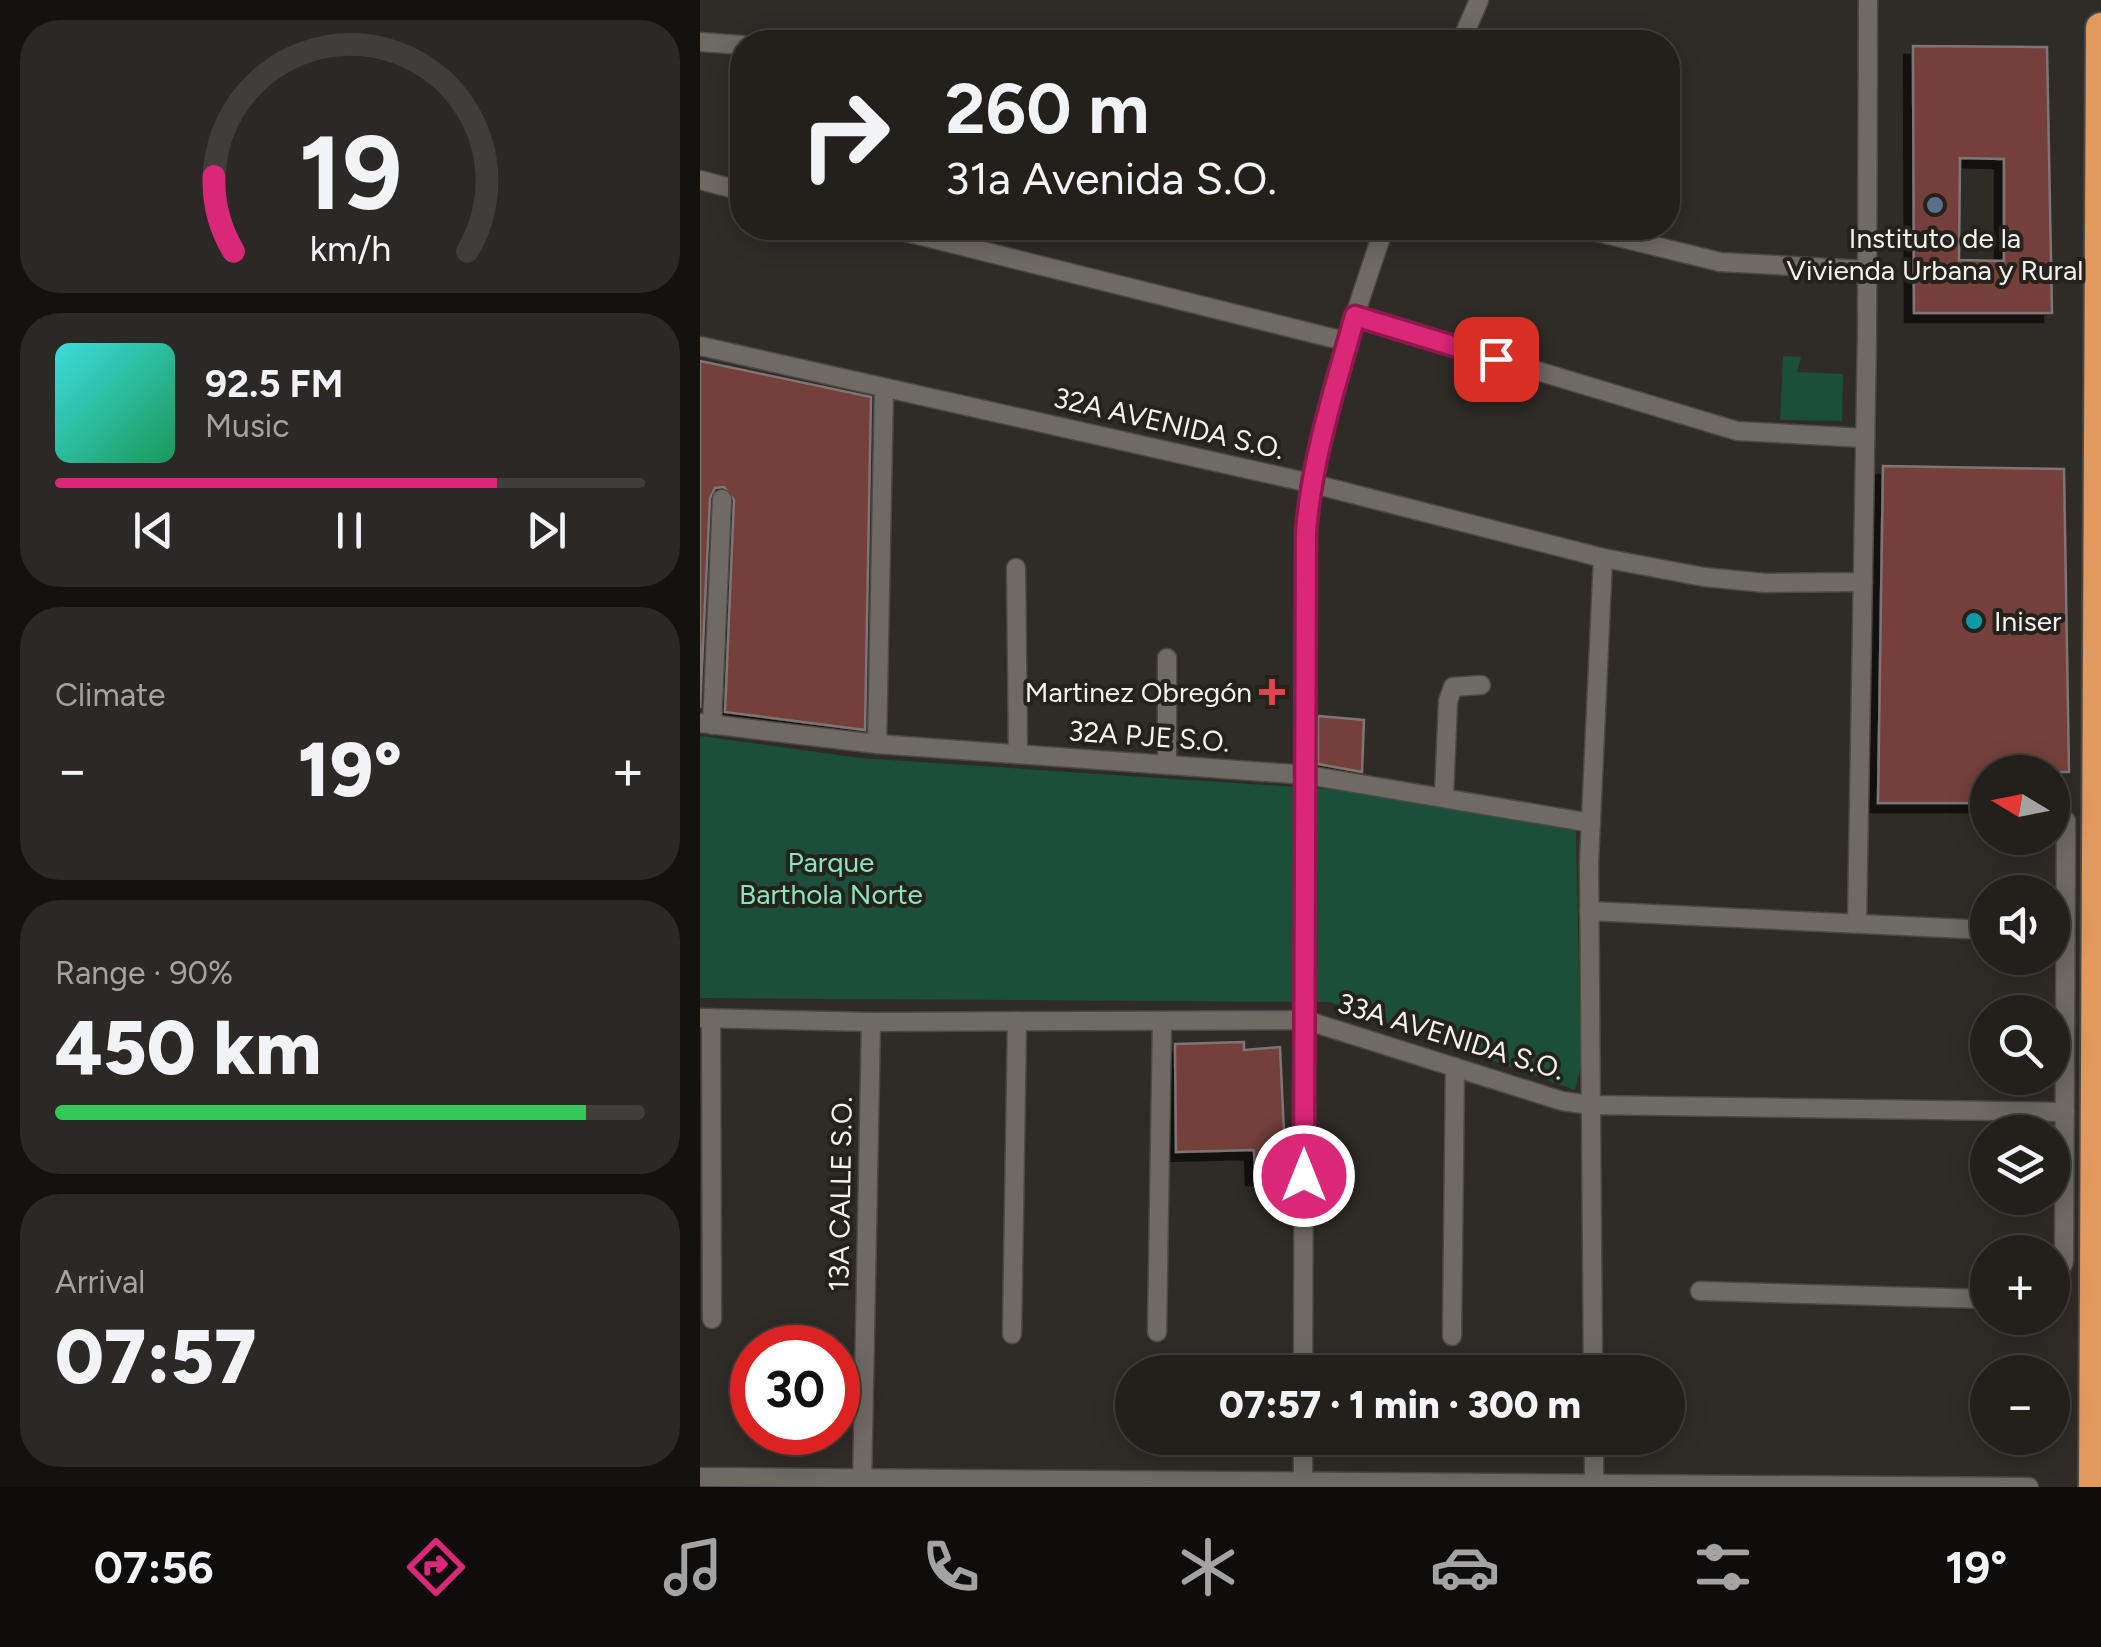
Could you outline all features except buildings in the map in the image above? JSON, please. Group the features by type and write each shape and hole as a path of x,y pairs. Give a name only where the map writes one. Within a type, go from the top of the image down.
{"highway":[{"path":"2094,1487 2100,931 2101,28"}],"street":[{"path":"1466,30 1480,0"},
{"path":"1857,922 1868,0"},
{"path":"700,42 730,45"},
{"path":"700,180 730,187"},
{"path":"938,240 1348,342"},
{"path":"1304,1355 1310,483 1355,316 1380,240"},
{"path":"1630,240 1720,262 1866,270"},
{"path":"1355,316 1737,430 1865,438"},
{"name":"32A AVENIDA S.O.","path":"700,346 1310,483 1604,558 1719,579 1863,582"},
{"path":"877,744 884,388"},
{"path":"706,724 722,499"},
{"path":"1593,1355 1589,911 1604,558"},
{"path":"1016,568 1018,754"},
{"path":"1167,658 1167,765"},
{"path":"1444,795 1452,687 1481,684"},
{"name":"32A PJE S.O.","path":"706,724 877,744 1306,775 1444,795 1591,823"},
{"path":"1589,911 1970,929"},
{"path":"2070,930 2100,931"},
{"path":"2060,975 2064,1235"},
{"path":"706,1018 712,1319"},
{"name":"33A AVENIDA S.O.","path":"706,1018 871,1022 1305,1020 1562,1101 1591,1106 2065,1112"},
{"path":"1157,1332 1162,1020"},
{"path":"1012,1334 1018,1021"},
{"name":"13A CALLE S.O.","path":"862,1484 871,1022"},
{"path":"1452,1336 1454,1067"},
{"path":"1700,1291 1970,1298"},
{"path":"1303,1455 1303,1485"},
{"path":"1594,1455 1594,1484"},
{"path":"700,1477 862,1484 2029,1487"}],"green space":[{"path":"1783,356 1801,357 1797,372 1843,374 1842,421 1780,420"},
{"name":"Parque Barthola Norte","path":"700,736 860,758 1356,791 1576,831 1581,1065 1575,1090 1330,1002 700,998"}],"place":[{"name":"Instituto de la Vivienda Urbana y Rural","path":"1935,205"},
{"name":"Iniser","path":"1974,621"},
{"name":"Martinez Obregón","path":"1272,692"}],"route":[{"path":"1304,1176 1306,532 1310,483 1322,430 1355,316 1496,359"}]}
